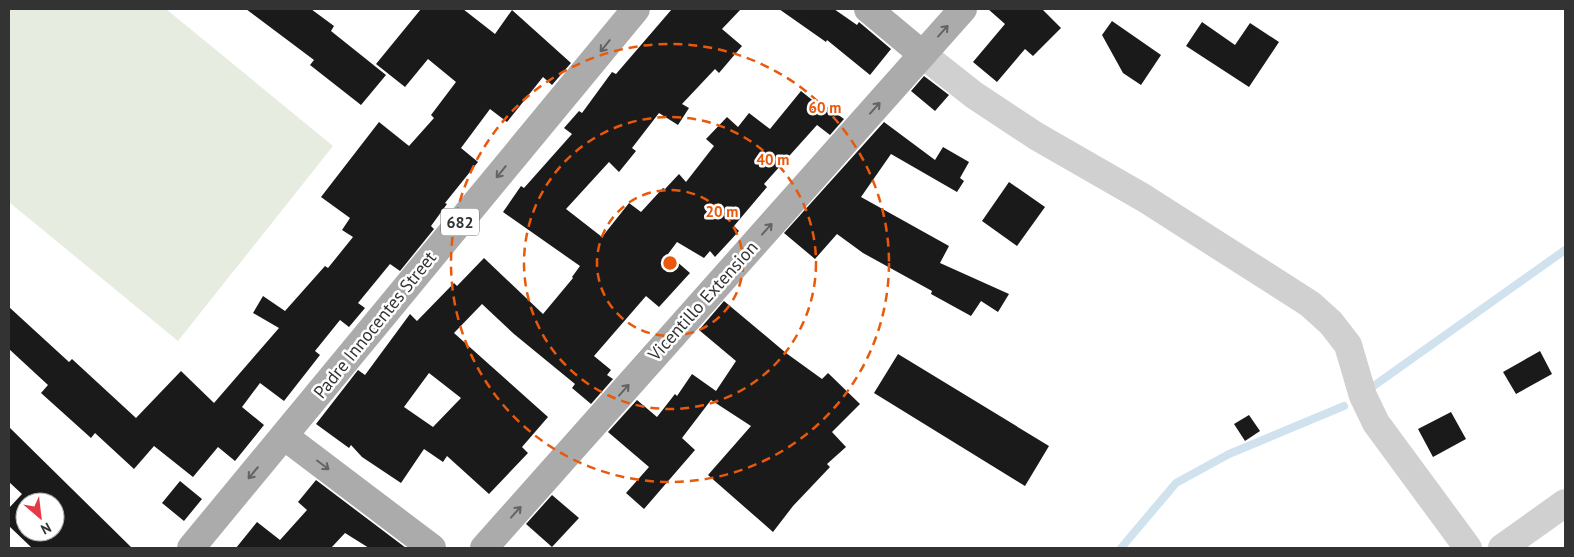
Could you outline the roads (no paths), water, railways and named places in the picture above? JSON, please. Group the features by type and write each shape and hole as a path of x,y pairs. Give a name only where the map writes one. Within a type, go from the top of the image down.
{"main road":[{"name":"Padre Innocentes Street","path":"191,548 636,9"},
{"path":"868,9 922,54"},
{"name":"Vicentillo Extension","path":"484,548 963,9"},
{"path":"284,436 432,548"}],"street":[{"path":"922,54 974,95 1036,136 1144,198 1310,304 1331,324 1348,345 1363,396 1376,423 1468,548"},
{"path":"1502,548 1565,503"}],"waterway":[{"path":"1375,385 1565,250"},
{"path":"1121,548 1176,483 1229,454 1344,406"}]}
